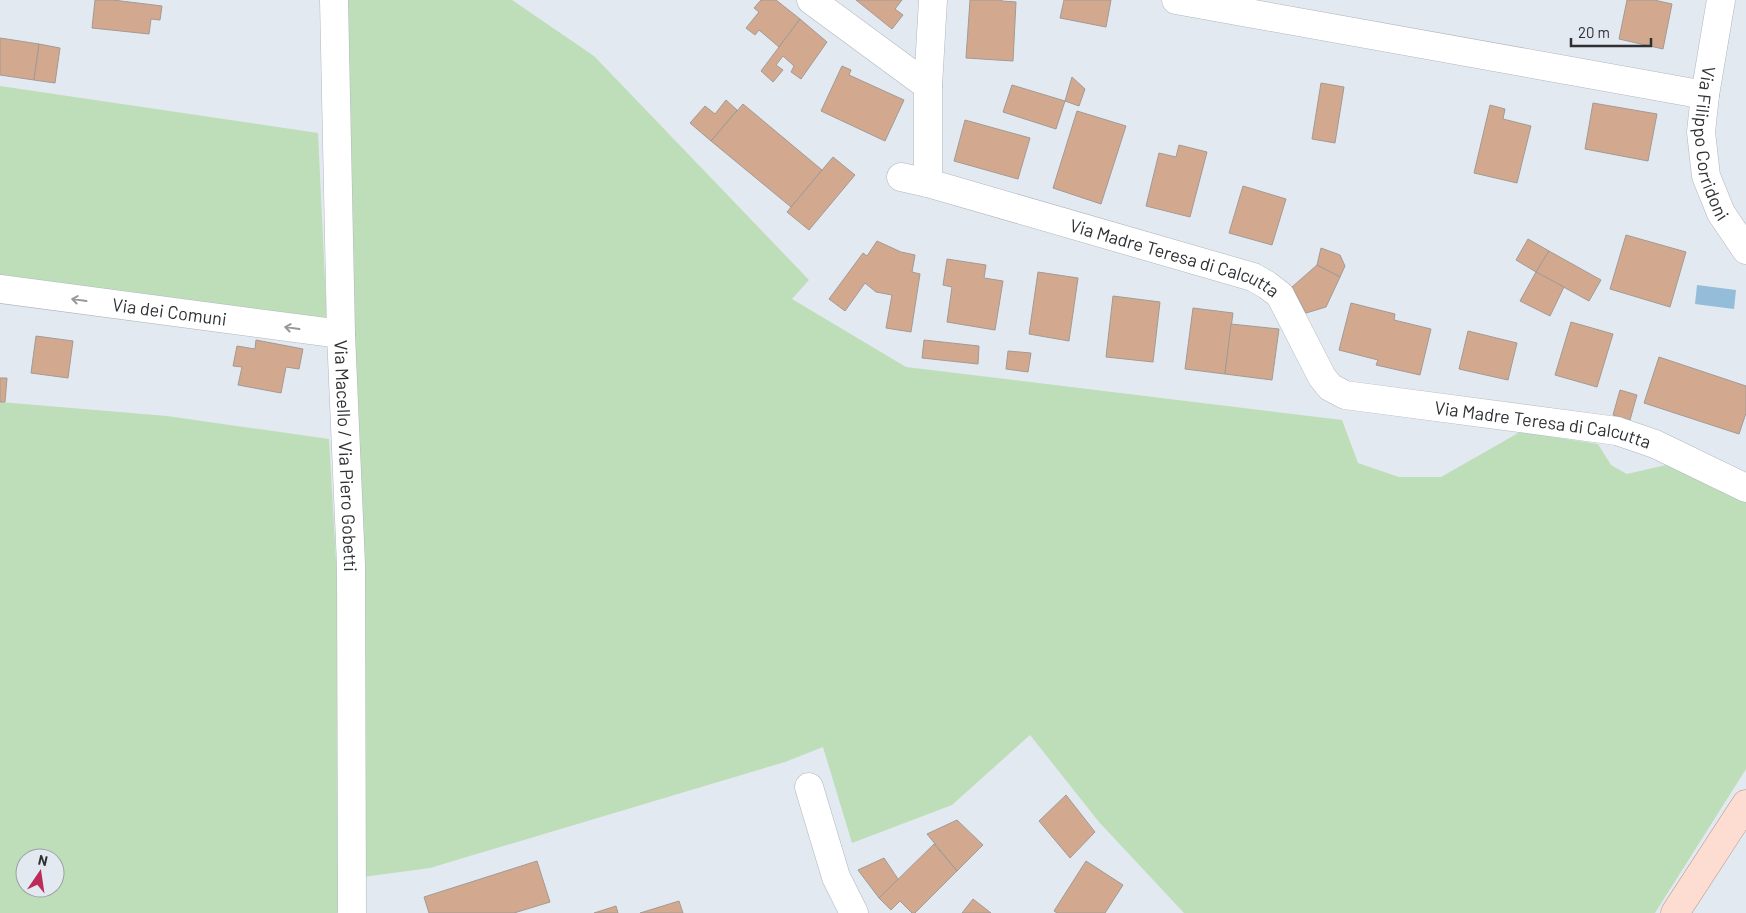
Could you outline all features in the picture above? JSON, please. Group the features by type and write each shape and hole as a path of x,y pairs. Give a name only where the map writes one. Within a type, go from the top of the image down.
{"main road":[{"path":"1676,913 1746,804"}],"street":[{"name":"Via Macello / Via Piero Gobetti","path":"334,0 341,334 351,565 352,913"},
{"path":"810,0 928,86"},
{"path":"928,184 928,86 933,0"},
{"path":"1176,0 1705,95"},
{"name":"Via Filippo Corridoni","path":"1721,0 1705,95 1701,132 1706,176 1721,214 1746,250"},
{"name":"Via Madre Teresa di Calcutta","path":"901,177 1253,277 1280,295 1322,377 1330,387 1345,395 1617,431 1655,444 1746,488"},
{"name":"Via dei Comuni","path":"0,289 341,334"},
{"path":"808,787 836,877 854,913"}],"green space":[{"path":"348,0 512,0 594,56 809,280 792,299 906,367 1342,420 1358,463 1399,477 1441,477 1520,432 1598,444 1611,465 1627,474 1666,465 1746,502 1746,769 1655,913 1184,913 1099,822 1030,735 952,805 852,843 823,747 785,762 430,868 363,877 348,152"},
{"path":"0,86 318,133 327,323 0,277"},
{"path":"0,402 167,416 329,439 340,629 339,909 337,913 0,913"}],"water":[{"path":"1697,285 1736,290 1734,309 1695,304"}],"building":[{"path":"95,0 113,0 162,6 160,20 151,19 149,34 92,28"},
{"path":"761,0 776,0 800,19 779,47 759,30 755,35 746,28 759,12 754,8"},
{"path":"856,0 902,0 895,9 903,15 892,29"},
{"path":"970,0 1016,2 1013,61 966,58"},
{"path":"1064,0 1111,0 1106,27 1060,18"},
{"path":"1627,0 1654,0 1672,4 1663,49 1619,39"},
{"path":"800,19 827,42 801,79 791,72 794,66 783,56 776,65 783,70 773,82 761,71"},
{"path":"0,38 39,44 34,80 0,75"},
{"path":"39,44 60,48 55,83 34,80"},
{"path":"842,66 851,70 849,75 904,100 885,141 821,111"},
{"path":"1072,77 1085,89 1079,106 1065,101"},
{"path":"1321,83 1344,87 1335,143 1312,139"},
{"path":"1012,85 1065,101 1056,129 1003,112"},
{"path":"726,100 737,110 711,141 690,123 705,106 715,114"},
{"path":"1593,103 1657,114 1648,161 1585,149"},
{"path":"743,104 822,170 791,207 711,141"},
{"path":"1490,105 1505,109 1503,119 1531,126 1517,183 1474,173"},
{"path":"1077,111 1126,126 1101,204 1053,188"},
{"path":"965,120 1030,138 1018,179 954,161"},
{"path":"1179,145 1207,152 1190,217 1146,206 1159,153 1176,157"},
{"path":"833,157 855,175 809,230 787,212"},
{"path":"1243,186 1286,199 1272,245 1229,233"},
{"path":"1626,235 1686,252 1670,307 1610,289"},
{"path":"1528,239 1549,251 1536,272 1516,260"},
{"path":"877,241 901,252 915,255 912,272 920,274 911,332 886,328 892,295 876,292 865,283 845,311 829,299 863,253 867,256"},
{"path":"1321,248 1340,255 1345,266 1340,277 1317,265"},
{"path":"1549,251 1601,280 1589,301 1536,272"},
{"path":"947,259 986,265 984,278 1003,281 995,330 947,322 952,287 943,285"},
{"path":"1317,265 1340,277 1326,307 1306,313 1292,287"},
{"path":"1038,272 1078,278 1069,341 1029,334"},
{"path":"1536,272 1564,287 1550,316 1520,301"},
{"path":"1113,296 1160,302 1153,362 1106,357"},
{"path":"1351,303 1395,314 1394,320 1431,329 1420,375 1376,365 1378,360 1339,350"},
{"path":"1193,308 1233,313 1225,374 1185,369"},
{"path":"1571,322 1613,334 1597,387 1555,375"},
{"path":"1231,324 1279,329 1272,380 1225,374"},
{"path":"1468,331 1517,343 1508,380 1459,369"},
{"path":"36,336 73,341 68,378 31,373"},
{"path":"256,340 303,349 299,369 286,367 281,393 238,385 242,367 233,366 237,346 255,349"},
{"path":"924,340 979,346 978,364 922,358"},
{"path":"1008,351 1031,353 1028,372 1006,369"},
{"path":"1659,357 1746,386 1746,413 1739,434 1644,403"},
{"path":"0,378 7,378 5,402 0,402"},
{"path":"1620,390 1637,395 1630,420 1613,415"},
{"path":"1066,795 1095,832 1070,858 1039,821"},
{"path":"957,820 983,845 957,871 927,834"},
{"path":"934,844 957,871 915,913 912,913 900,901 891,910 879,898"},
{"path":"884,858 898,879 879,898 858,870"},
{"path":"537,861 550,902 514,913 429,913 424,897"},
{"path":"1086,861 1123,885 1105,913 1057,913 1054,911"},
{"path":"973,899 991,913 962,913"},
{"path":"679,901 683,913 640,913"},
{"path":"616,906 618,913 594,913"}]}
